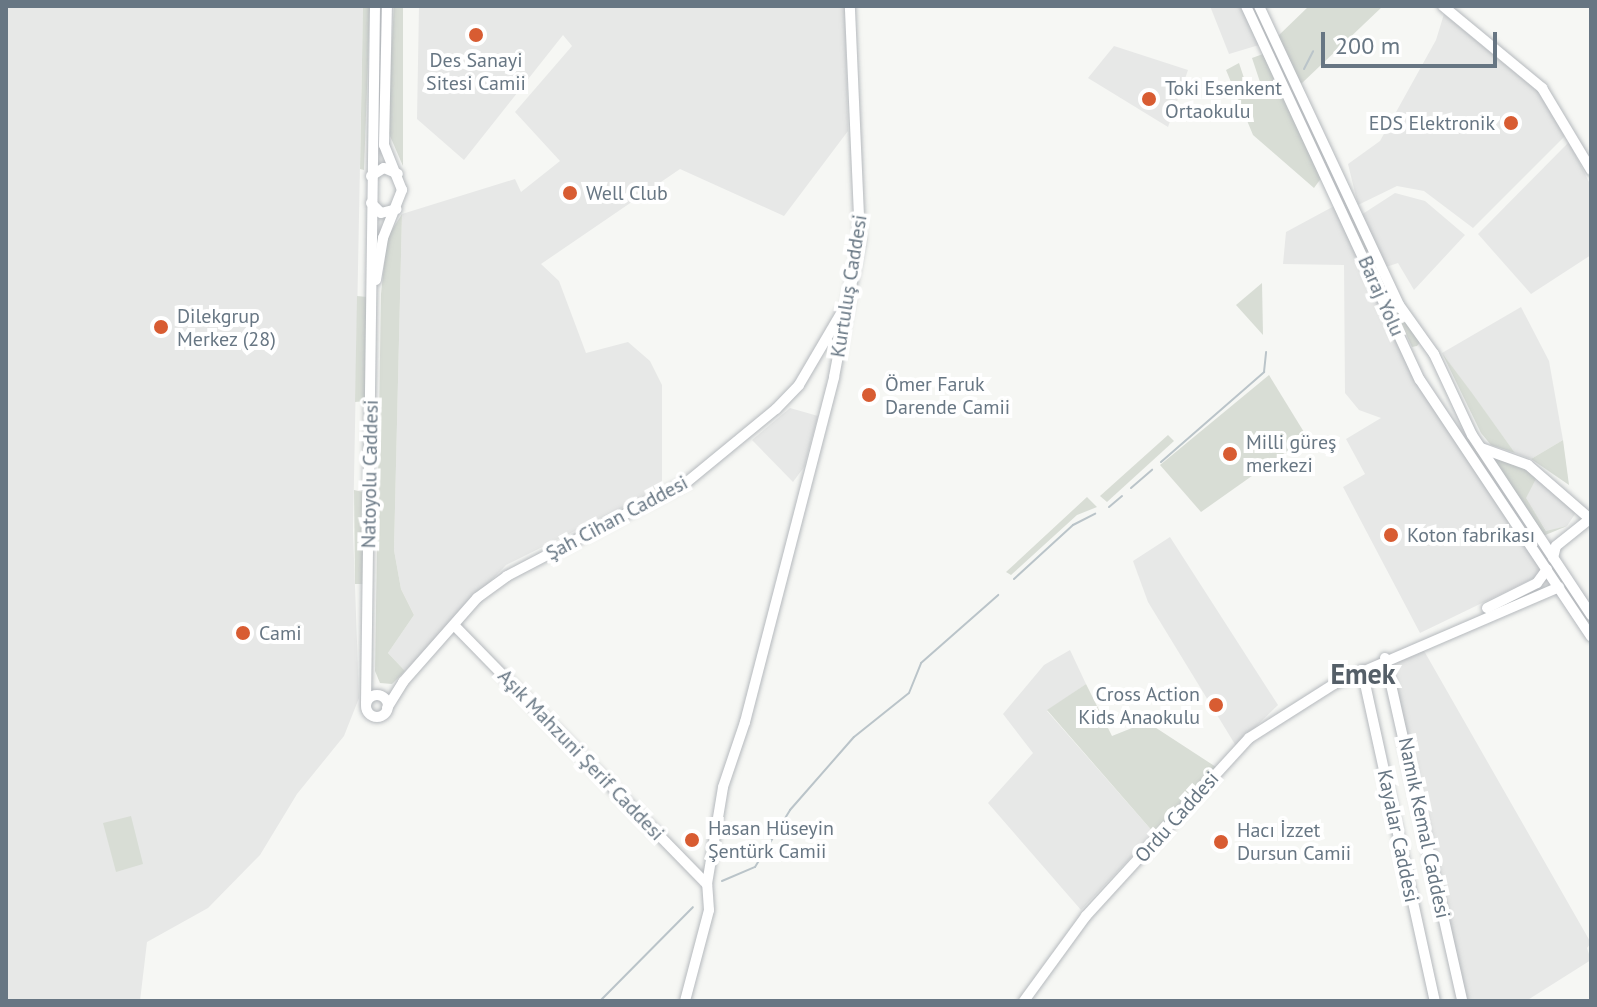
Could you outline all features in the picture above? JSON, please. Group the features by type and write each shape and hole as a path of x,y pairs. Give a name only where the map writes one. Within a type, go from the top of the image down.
{"main road":[{"name":"Natoyolu Caddesi","path":"366,703 375,6"},
{"name":"Natoyolu Caddesi","path":"373,286 386,227 397,209 398,174 384,145 387,6"},
{"name":"Kurtuluş Caddesi","path":"685,1001 709,910 707,884 723,787 745,722 838,357 862,218 853,131 850,6"},
{"name":"Baraj Yolu","path":"1246,6 1269,43 1394,296 1446,380 1480,447 1591,615"},
{"name":"Baraj Yolu","path":"1259,6 1269,43 1405,349 1428,391 1591,636"},
{"path":"1443,6 1542,88 1591,170"},
{"path":"371,176 384,168 398,174"},
{"path":"371,203 381,213 397,209"},
{"name":"Şah Cihan Caddesi","path":"403,682 477,598 507,576 687,482 776,409 823,347 846,304"},
{"path":"1405,349 1414,351 1424,342"},
{"path":"823,347 833,345 838,357"},
{"path":"1428,391 1431,379 1446,380"},
{"path":"1480,447 1528,465 1589,514 1556,546 1553,558"},
{"name":"Ordu Caddesi","path":"1024,1001 1086,916 1249,738 1285,711 1533,585 1547,569"},
{"name":"Ordu Caddesi","path":"1385,658 1559,587"},
{"name":"Aşık Mahzuni Şerif Caddesi","path":"454,625 707,884"},
{"name":"Namık Kemal Caddesi","path":"1385,658 1462,1001"},
{"path":"367,662 387,708"},
{"name":"Kayalar Caddesi","path":"1362,670 1435,1001"},
{"path":"403,682 387,708 374,716 366,703 403,682"}],"shaded area":[{"path":"6,6 363,6 353,531 359,698 344,736 297,794 260,855 208,908 147,942 140,1001 6,1001"},
{"path":"363,6 370,6 364,170 360,169"},
{"path":"394,6 403,6 403,166 387,129"},
{"path":"419,6 845,6 848,131 784,216 680,169 541,264 559,281 586,353 628,342 650,361 662,385 662,488 506,565 405,671 388,653 414,615 401,589 394,550 402,214 515,179 521,192 560,161 515,112 572,46 563,35 464,160 417,119"},
{"path":"1210,6 1243,6 1259,45 1229,54"},
{"path":"1309,6 1383,6 1301,84 1278,36"},
{"path":"1444,14 1547,99 1567,134 1473,228 1424,191 1397,186 1358,205 1348,164 1380,141 1436,40"},
{"name":"Toki Esenkent Ortaokulu","path":"1114,46 1188,70 1168,127 1088,78"},
{"path":"1275,51 1390,296 1421,341 1417,346 1412,347"},
{"path":"1263,54 1322,177 1314,188 1253,135 1226,70 1239,63 1247,87 1260,82 1252,58"},
{"path":"1569,142 1591,186 1591,255 1531,294 1478,234"},
{"path":"1395,193 1425,201 1465,235 1414,290 1398,263 1386,267 1361,215"},
{"path":"1336,205 1397,339 1541,568 1536,577 1420,633 1343,487 1365,474 1346,439 1381,418 1359,410 1345,393 1344,265 1283,264 1286,232"},
{"path":"402,214 394,550 401,589 414,615 388,653 405,671 392,684 380,683 375,671 381,294 387,238"},
{"path":"1262,283 1263,335 1236,305"},
{"path":"357,296 367,297 366,401 355,402"},
{"path":"1521,307 1549,361 1563,440 1531,459 1515,453 1442,353"},
{"path":"1442,353 1515,453 1491,445 1481,433"},
{"path":"1269,375 1307,437 1201,512 1160,465"},
{"path":"790,408 818,416 804,467 793,482 752,440"},
{"path":"1168,435 1174,441 1107,502 1100,496"},
{"path":"1563,440 1569,485 1531,459"},
{"path":"1494,459 1517,463 1537,477 1526,498 1546,531 1567,526 1543,536"},
{"path":"1537,477 1577,511 1567,526 1547,532 1525,498"},
{"path":"354,490 363,492 365,584 355,584"},
{"path":"1087,497 1097,507 1077,515 1011,575 1006,572"},
{"path":"1170,537 1278,705 1236,746 1148,602 1133,561"},
{"path":"1423,649 1591,943 1587,948 1591,960 1526,1001 1467,1001 1393,670 1395,663"},
{"path":"1070,650 1086,684 1047,711 1154,833 1081,910 988,803 1033,753 1003,714 1044,665"},
{"path":"1086,684 1112,736 1147,722 1216,767 1154,833 1047,710"},
{"path":"131,816 143,864 116,872 103,823"}],"waterway":[{"path":"1304,69 1313,51"},
{"path":"1161,462 1264,372 1266,352"},
{"path":"1131,488 1152,470"},
{"path":"1109,507 1122,496"},
{"path":"1014,579 1073,525 1095,514"},
{"path":"722,881 755,867 790,810 854,737 909,693 921,663 998,595"},
{"path":"600,1001 693,907"}],"place":[{"name":"Des Sanayi Sitesi Camii","path":"476,35"},
{"name":"Toki Esenkent Ortaokulu","path":"1149,99"},
{"name":"EDS Elektronik","path":"1511,123"},
{"name":"Well Club","path":"570,193"},
{"name":"Dilekgrup Merkez (28)","path":"161,327"},
{"name":"Ömer Faruk Darende Camii","path":"869,395"},
{"name":"Milli güreş merkezi","path":"1230,454"},
{"name":"Koton fabrikası","path":"1391,535"},
{"name":"Cami","path":"243,633"},
{"name":"Cross Action Kids Anaokulu","path":"1216,705"},
{"name":"Hasan Hüseyin Şentürk Camii","path":"692,840"},
{"name":"Hacı İzzet Dursun Camii","path":"1221,842"}],"district":[{"name":"Emek","path":"1363,674"}]}
